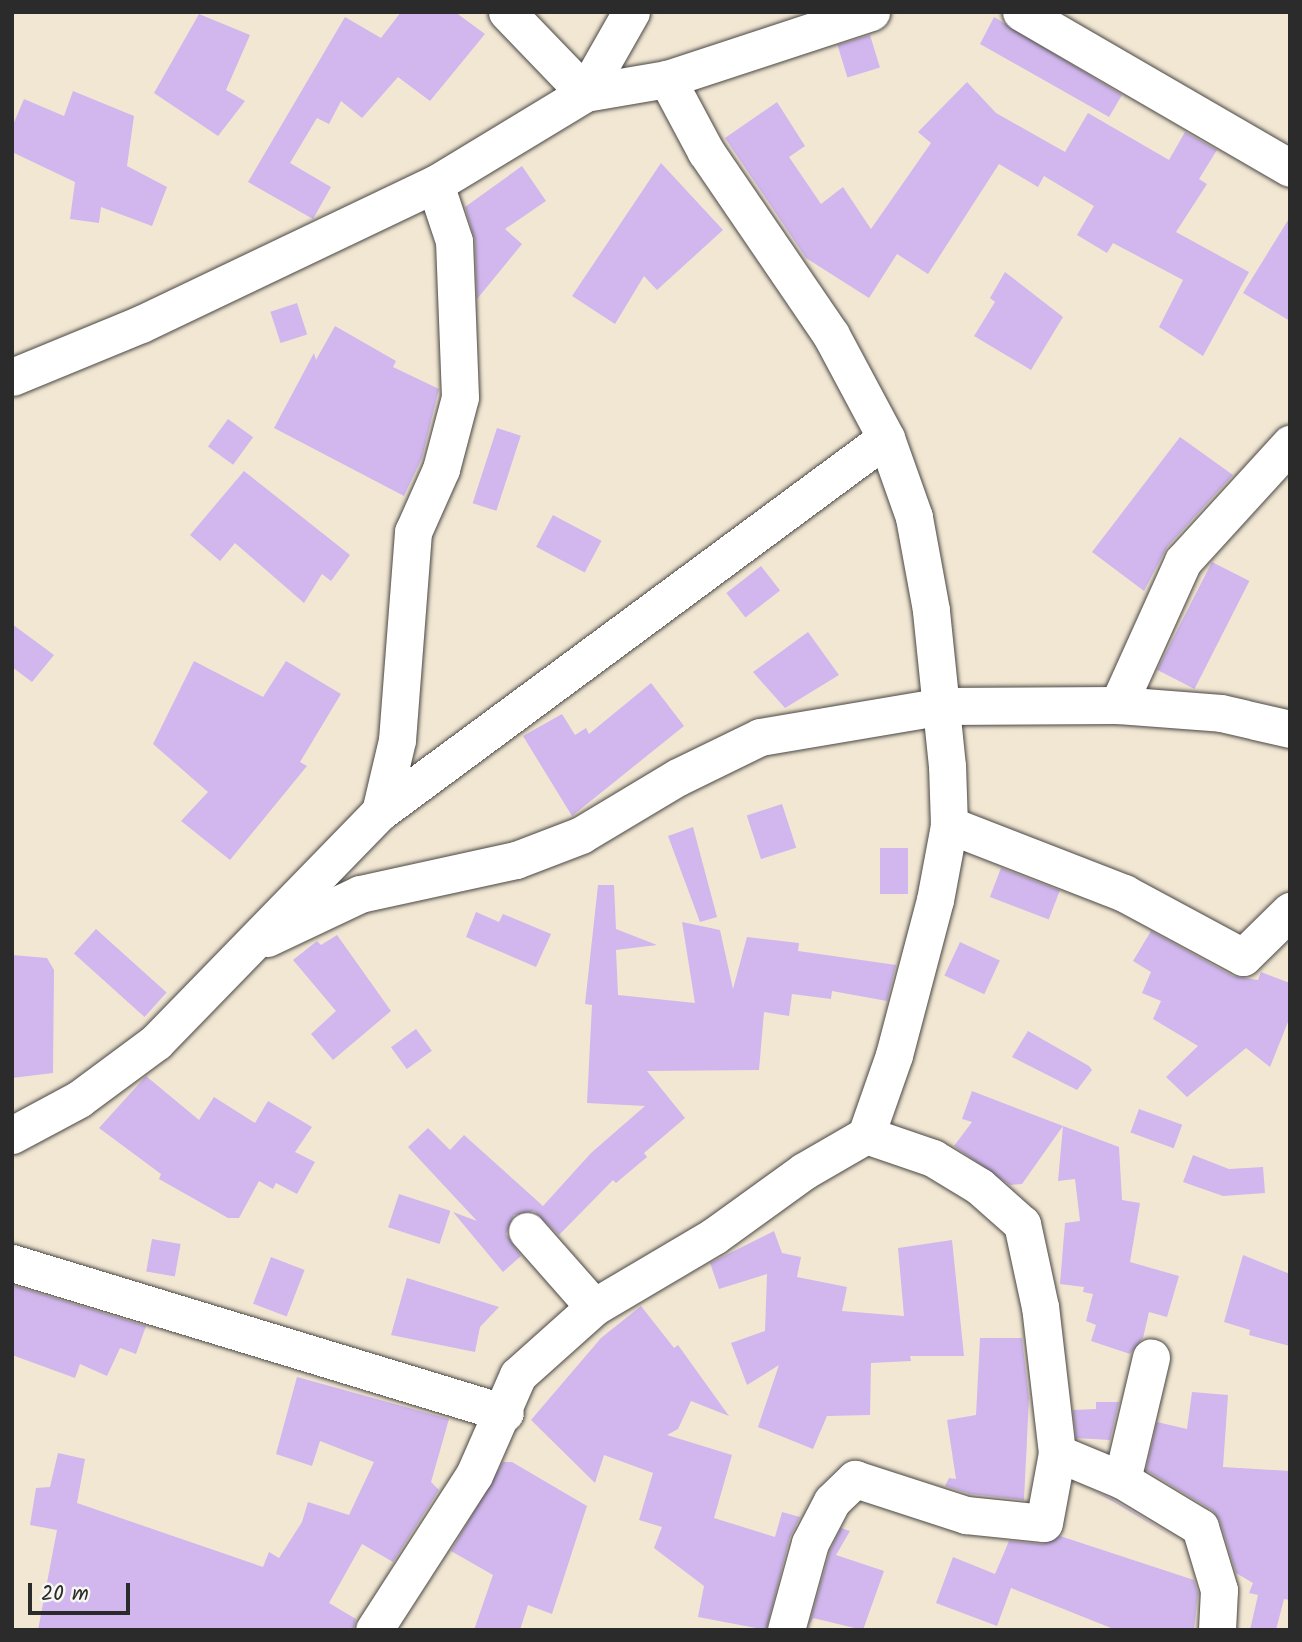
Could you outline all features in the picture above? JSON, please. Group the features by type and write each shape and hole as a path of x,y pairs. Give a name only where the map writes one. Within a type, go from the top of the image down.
{"street":[{"path":"506,12 585,93"},
{"path":"585,93 631,12"},
{"path":"12,377 141,324 435,184 585,93 667,79 872,12"},
{"path":"1021,12 1290,168"},
{"path":"374,1630 474,1475 505,1413 518,1375 594,1307 714,1236 804,1171 866,1135 894,1055 935,900 949,825 943,706 915,517 887,438 831,335 706,152 667,79"},
{"path":"380,812 397,740 413,532 441,469 460,397 454,241 435,184"},
{"path":"12,1135 79,1099 156,1042 241,950 380,812 887,438"},
{"path":"1118,705 1183,561 1290,444"},
{"path":"241,950 360,894 516,860 581,835 678,777 760,737 943,706 1118,705 1221,713 1290,729"},
{"path":"949,825 1124,892 1243,957 1290,911"},
{"path":"786,1630 810,1544 832,1501 855,1479 965,1515 1044,1523 1058,1453 1040,1307 1022,1224 979,1186 933,1158 866,1135"},
{"path":"527,1231 594,1307"},
{"path":"12,1263 505,1413"},
{"path":"1122,1479 1151,1357"},
{"path":"1058,1453 1122,1479 1200,1527 1219,1590 1217,1630"}],"building":[{"path":"401,12 455,12 485,34 430,101 398,77 362,118 341,101 329,124 317,118 290,163 331,187 313,219 248,182 345,17 381,38"},
{"path":"199,14 250,35 226,90 245,101 218,136 154,93"},
{"path":"994,17 1122,95 1109,117 980,44"},
{"path":"870,35 880,68 847,77 837,45"},
{"path":"967,82 996,113 1065,152 1088,113 1169,160 1185,132 1217,150 1199,179 1207,184 1176,232 1249,272 1203,356 1159,327 1183,280 1113,243 1107,253 1077,235 1094,206 1044,176 1038,187 999,164 928,274 897,254 869,298 806,258 725,138 777,102 805,146 789,157 821,204 843,187 871,229 931,143 918,132"},
{"path":"73,91 134,116 127,166 167,187 152,226 101,207 99,223 70,219 75,182 12,152 12,127 24,99 64,116"},
{"path":"661,163 723,230 657,290 644,276 615,324 572,296"},
{"path":"522,166 546,201 505,229 522,244 477,299 475,240 465,207"},
{"path":"1290,217 1290,321 1243,293"},
{"path":"1005,272 1063,317 1031,370 974,336 995,302 990,298"},
{"path":"297,303 307,334 281,343 270,312"},
{"path":"335,326 396,361 393,367 439,389 422,458 404,496 274,428 314,353 316,360"},
{"path":"228,419 253,437 233,465 208,447"},
{"path":"497,428 521,436 496,511 473,503"},
{"path":"1180,437 1233,475 1167,547 1144,591 1092,552"},
{"path":"244,471 350,555 331,581 322,574 304,603 235,543 220,561 190,535"},
{"path":"553,515 602,541 585,573 536,547"},
{"path":"1212,562 1249,581 1194,689 1157,670"},
{"path":"761,566 780,590 745,618 726,593"},
{"path":"12,624 54,655 32,682 12,667"},
{"path":"808,632 839,675 785,708 753,672"},
{"path":"194,661 263,697 286,661 341,694 300,762 307,766 230,860 181,821 208,792 153,744"},
{"path":"651,683 684,726 572,816 523,736 562,714 575,735 586,728 589,734"},
{"path":"782,804 796,848 761,859 747,815"},
{"path":"693,827 717,917 700,922 668,836"},
{"path":"880,848 908,848 908,894 880,894"},
{"path":"1001,868 1060,891 1049,920 990,897"},
{"path":"598,885 614,885 616,929 657,945 616,950 618,995 695,1003 682,922 720,930 733,989 747,937 799,943 798,951 896,965 887,1001 832,991 831,999 792,994 789,1016 764,1012 759,1070 647,1071 685,1118 644,1153 647,1157 616,1183 613,1180 559,1235 534,1211 514,1215 506,1234 521,1256 503,1272 453,1212 477,1221 408,1147 428,1128 450,1150 464,1135 543,1206 591,1153 645,1106 587,1103 592,1005 585,1004"},
{"path":"476,912 499,922 503,914 551,934 536,967 466,937"},
{"path":"96,929 167,993 145,1017 74,954"},
{"path":"1151,931 1233,976 1258,980 1261,972 1290,983 1290,1017 1270,1067 1246,1048 1187,1097 1166,1077 1198,1046 1153,1019 1161,1001 1142,993 1151,972 1133,961"},
{"path":"337,935 391,1011 333,1060 311,1034 336,1011 293,960 317,941 321,945"},
{"path":"960,942 1000,961 984,994 944,976"},
{"path":"12,955 47,958 54,970 53,1073 12,1078"},
{"path":"416,1029 432,1051 407,1069 391,1047"},
{"path":"1028,1031 1089,1066 1092,1070 1077,1090 1012,1057"},
{"path":"146,1076 199,1120 214,1097 255,1123 268,1101 312,1127 295,1152 315,1162 297,1194 276,1183 273,1189 259,1181 239,1218 228,1218 159,1179 161,1174 99,1128"},
{"path":"972,1091 1063,1126 1022,1184 1010,1185 954,1146 972,1122 962,1119"},
{"path":"1139,1109 1182,1125 1174,1148 1130,1132"},
{"path":"1063,1126 1119,1147 1122,1200 1140,1203 1130,1262 1179,1276 1167,1317 1149,1312 1143,1338 1130,1354 1091,1341 1096,1325 1086,1321 1093,1294 1083,1292 1084,1287 1060,1284 1065,1223 1080,1221 1075,1179 1058,1181"},
{"path":"1193,1155 1229,1169 1263,1167 1265,1193 1223,1196 1183,1182"},
{"path":"399,1194 450,1211 440,1244 388,1227"},
{"path":"774,1231 782,1253 801,1257 797,1277 847,1287 842,1311 904,1316 898,1248 952,1240 964,1356 910,1356 911,1361 871,1363 870,1415 827,1416 813,1449 758,1427 779,1365 747,1385 731,1343 765,1331 767,1274 719,1289 710,1263"},
{"path":"152,1239 181,1244 175,1277 146,1271"},
{"path":"1243,1255 1290,1274 1290,1346 1249,1335 1250,1330 1224,1322"},
{"path":"271,1257 305,1270 287,1317 253,1304"},
{"path":"407,1278 499,1307 480,1327 475,1352 391,1335"},
{"path":"12,1285 146,1326 136,1354 120,1348 107,1376 80,1364 75,1378 12,1355"},
{"path":"641,1306 674,1348 678,1345 729,1416 691,1401 678,1429 667,1435 732,1455 714,1518 775,1537 782,1512 800,1517 790,1537 766,1630 698,1617 704,1586 654,1548 662,1527 639,1520 653,1473 604,1455 595,1483 531,1420 601,1338"},
{"path":"980,1338 1022,1338 1029,1398 1024,1500 970,1494 945,1486 949,1478 956,1479 947,1420 976,1415"},
{"path":"297,1377 449,1419 431,1482 439,1490 393,1562 362,1544 329,1603 356,1619 353,1630 38,1630 57,1530 30,1525 36,1488 50,1487 58,1453 85,1459 77,1503 263,1567 269,1552 279,1558 302,1522 308,1502 349,1515 374,1462 320,1441 312,1466 276,1454"},
{"path":"1192,1392 1228,1395 1223,1467 1290,1471 1290,1600 1284,1599 1276,1630 1250,1630 1258,1595 1249,1593 1253,1583 1236,1573 1220,1521 1212,1510 1146,1470 1157,1422 1187,1429"},
{"path":"1096,1402 1119,1402 1110,1440 1076,1438 1073,1410 1096,1409"},
{"path":"503,1462 512,1462 587,1506 552,1614 528,1605 520,1630 474,1630 493,1575 451,1551"},
{"path":"1093,1491 1112,1499 1183,1543 1114,1502"},
{"path":"841,1528 850,1531 836,1555 884,1571 863,1630 813,1618 809,1625 830,1551"},
{"path":"1060,1536 1194,1580 1198,1593 1194,1630 1116,1630 1011,1588 997,1626 936,1603 953,1557 995,1574 1009,1541 1043,1544"}]}
